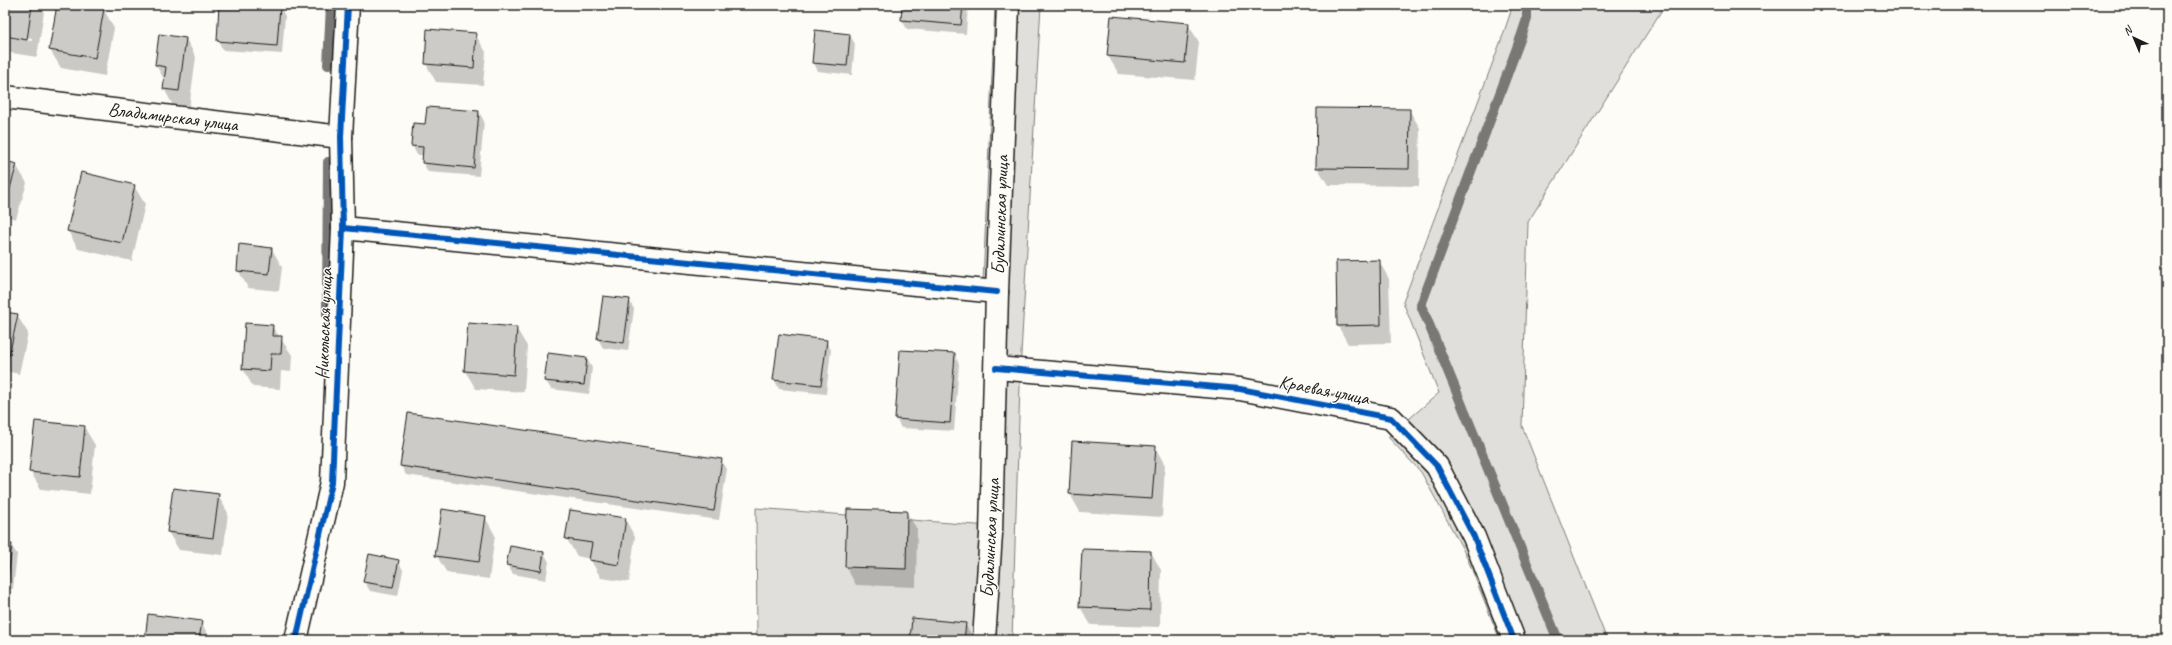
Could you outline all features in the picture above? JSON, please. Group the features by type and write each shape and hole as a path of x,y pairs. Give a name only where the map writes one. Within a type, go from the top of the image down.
{"street":[{"name":"Никольская улица","path":"296,640 332,482 342,228 341,138 348,5"},
{"name":"Будилинская улица","path":"984,640 991,534 997,292 1008,5"},
{"name":"Владимирская улица","path":"5,97 341,138"},
{"path":"342,228 997,292"},
{"name":"Краевая улица","path":"996,368 1240,389 1391,418 1437,466 1474,537 1514,640"}],"shaded area":[{"path":"995,5 1041,5 1021,354 1012,640 757,640 756,508 989,526 994,320 983,283"},
{"path":"1509,5 1665,5 1528,222 1522,426 1607,640 1500,640 1466,555 1421,472 1388,437 1439,393 1403,302 1503,35 1511,11"}],"building":[{"path":"5,5 32,5 27,40 5,36"},
{"path":"57,5 83,5 104,9 95,58 49,50"},
{"path":"219,5 280,6 277,46 217,41"},
{"path":"902,5 963,5 961,25 901,20"},
{"path":"1111,16 1189,23 1185,63 1107,56"},
{"path":"427,29 476,33 474,68 425,64"},
{"path":"815,30 850,34 847,66 812,63"},
{"path":"159,34 186,38 179,91 163,89 166,67 155,65"},
{"path":"427,107 479,111 474,168 422,163 423,147 411,146 413,123 425,124"},
{"path":"1317,108 1410,109 1409,169 1316,168"},
{"path":"5,161 17,164 6,202 5,202"},
{"path":"81,172 135,185 122,243 67,231"},
{"path":"239,244 272,248 269,274 237,271"},
{"path":"1380,260 1381,325 1337,326 1336,261"},
{"path":"603,296 630,299 624,343 597,339"},
{"path":"5,312 18,314 9,356 5,355"},
{"path":"245,323 273,325 272,336 282,336 281,354 271,354 270,371 242,369"},
{"path":"468,323 517,327 514,375 464,371"},
{"path":"779,334 827,340 821,385 773,380"},
{"path":"900,350 955,353 950,423 895,419"},
{"path":"548,353 587,358 584,385 544,381"},
{"path":"408,413 722,459 714,511 400,466"},
{"path":"35,421 85,426 80,477 29,472"},
{"path":"1072,441 1156,446 1152,499 1069,494"},
{"path":"173,488 219,494 213,538 167,532"},
{"path":"442,509 486,516 479,562 435,556"},
{"path":"847,509 907,511 906,569 845,567"},
{"path":"570,510 626,518 619,565 589,560 592,543 565,539"},
{"path":"5,544 12,544 8,580 5,580"},
{"path":"510,546 544,552 541,571 506,565"},
{"path":"1082,549 1151,551 1150,610 1079,607"},
{"path":"369,554 399,560 393,587 363,582"},
{"path":"148,614 202,621 199,640 145,640"},
{"path":"912,618 966,623 964,640 910,640"}],"waterway":[{"path":"328,65 331,5"},
{"path":"1527,5 1527,19 1521,37 1421,305 1558,640"},
{"path":"327,314 328,162"}],"cycle path":[{"path":"296,640 332,482 343,228 341,137 348,5"},
{"path":"343,228 997,292"},
{"path":"996,368 1240,389 1391,418 1437,466 1474,537 1514,640"}]}
